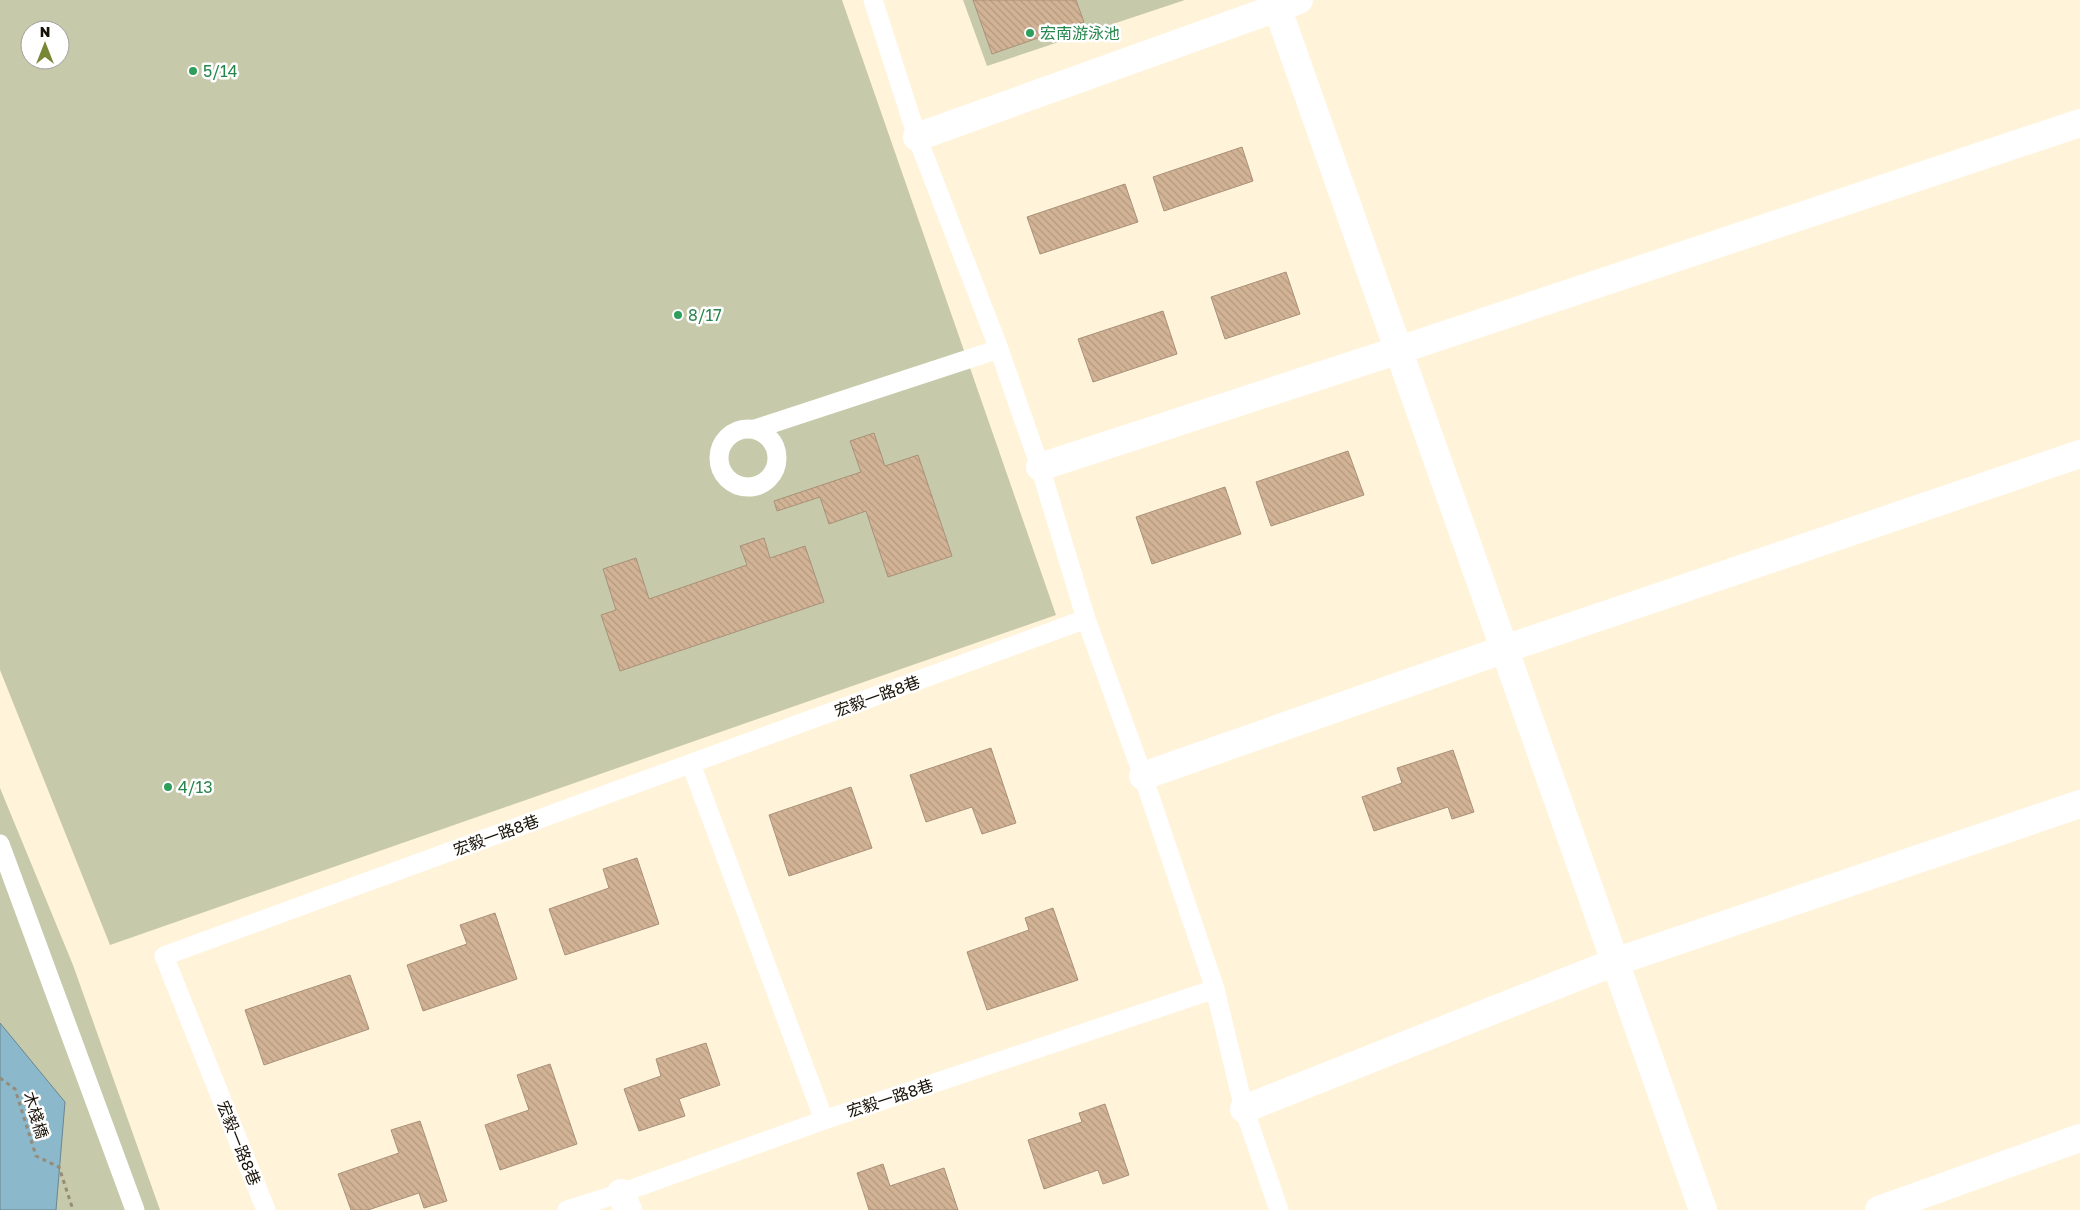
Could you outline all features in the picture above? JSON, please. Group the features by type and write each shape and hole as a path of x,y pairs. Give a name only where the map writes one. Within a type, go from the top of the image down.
{"street":[{"path":"917,137 1288,4 1399,350 1703,1210"},
{"path":"1040,467 1399,350 2080,123"},
{"path":"1143,776 1505,649 2080,454"},
{"path":"1244,1109 1615,962 2080,804"},
{"path":"1879,1210 2080,1138"}],"lane":[{"path":"873,0 917,137 999,350 1040,467 1086,619 1143,776 1215,989 1244,1109 1279,1210"},
{"path":"755,429 999,350"},
{"name":"宏毅一路8巷","path":"266,1210 164,956 1086,619"},
{"path":"690,764 824,1120"},
{"path":"0,844 134,1210"},
{"name":"宏毅一路8巷","path":"567,1210 625,1202 824,1120 1215,989"}],"path":[{"name":"木棧橋","path":"0,1078 15,1088 36,1156 59,1167 73,1210"}],"green space":[{"path":"0,0 842,0 1056,615 110,945 0,670"},
{"name":"宏南游泳池","path":"963,0 1185,0 987,66"},
{"path":"0,788 73,965 160,1210 0,1210"}],"water":[{"path":"0,1023 65,1102 56,1210 0,1210"}],"building":[{"path":"973,0 1076,0 1084,22 992,54"},
{"path":"1242,147 1253,181 1164,211 1153,177"},
{"path":"1125,184 1138,222 1040,254 1027,217"},
{"path":"1286,272 1300,314 1225,339 1211,297"},
{"path":"1163,311 1177,354 1093,382 1078,339"},
{"path":"874,433 885,466 918,455 952,556 888,577 866,511 829,524 820,497 777,511 774,501 861,472 850,441"},
{"path":"1348,451 1364,495 1271,526 1256,482"},
{"path":"1225,487 1241,534 1152,564 1136,517"},
{"path":"764,538 770,558 805,546 824,602 620,671 601,615 616,610 603,569 636,558 649,599 747,565 740,546"},
{"path":"991,748 1016,823 982,834 972,807 926,822 910,775"},
{"path":"1453,750 1474,812 1452,819 1448,807 1374,831 1362,797 1402,783 1397,768"},
{"path":"851,787 872,848 789,876 769,815"},
{"path":"637,858 659,924 565,955 549,909 609,888 603,869"},
{"path":"1053,908 1078,980 987,1010 967,952 1029,930 1025,918"},
{"path":"495,913 517,979 423,1011 407,965 467,944 460,925"},
{"path":"350,975 369,1029 264,1065 245,1010"},
{"path":"706,1043 720,1085 679,1099 685,1116 639,1131 624,1089 661,1076 656,1059"},
{"path":"550,1064 577,1144 500,1170 485,1125 529,1110 517,1075"},
{"path":"1105,1104 1129,1175 1103,1184 1098,1170 1044,1189 1028,1140 1082,1122 1079,1113"},
{"path":"420,1121 447,1201 424,1208 419,1193 368,1210 351,1210 338,1174 399,1153 391,1130"},
{"path":"883,1164 890,1186 944,1168 958,1210 869,1210 857,1173"}],"place":[{"name":"宏南游泳池","path":"1030,33"},
{"name":"5/14","path":"193,71"},
{"name":"8/17","path":"678,315"},
{"name":"4/13","path":"168,787"}]}
